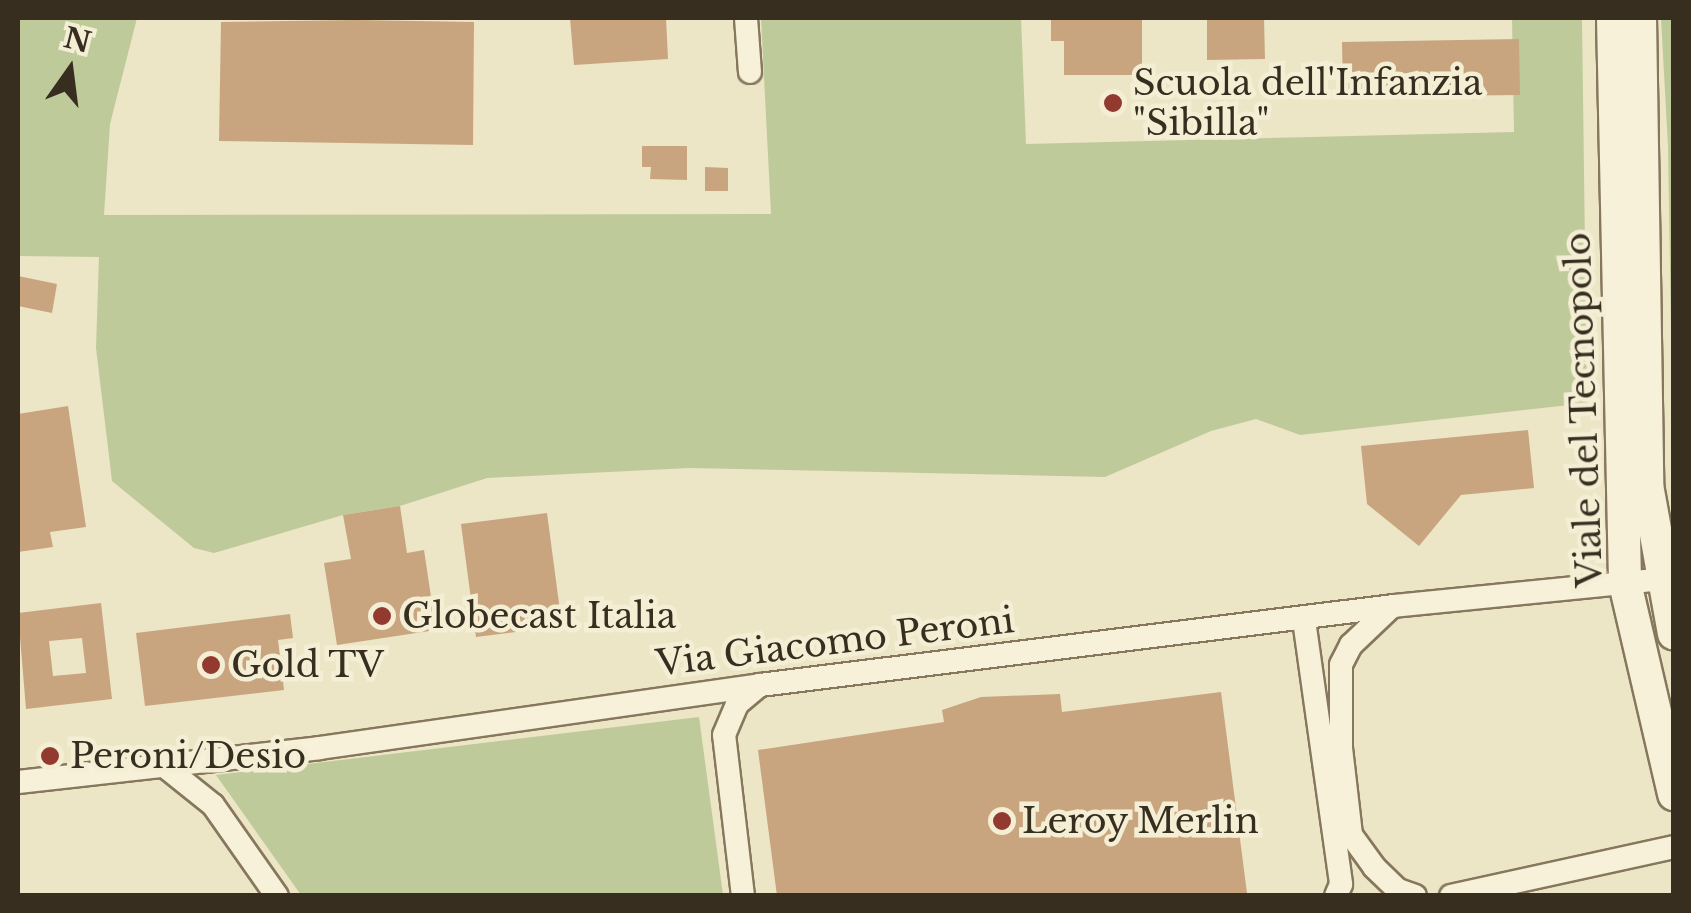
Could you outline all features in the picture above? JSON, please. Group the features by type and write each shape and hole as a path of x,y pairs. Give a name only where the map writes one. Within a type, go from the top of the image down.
{"main road":[{"name":"Viale del Tecnopolo","path":"1613,18 1626,583 1674,794"},
{"name":"Viale del Tecnopolo","path":"1640,18 1647,485 1674,634"}],"street":[{"path":"746,18 750,72"},
{"name":"Via Giacomo Peroni","path":"18,782 319,748 760,685 1393,606 1662,579"},
{"path":"1393,606 1351,645 1340,664 1341,748 1351,835 1398,890 1415,896"},
{"path":"1304,620 1341,884 1336,896"},
{"path":"743,896 724,735 737,704 760,685"},
{"path":"163,765 213,805 276,896"},
{"path":"1451,896 1674,847"}],"green space":[{"path":"18,18 137,18 110,124 104,215 771,214 761,18 1021,18 1026,144 1514,132 1512,18 1582,18 1587,403 1300,435 1256,419 1211,431 1105,477 689,468 487,478 400,506 343,515 214,553 194,548 112,481 96,348 99,257 18,256"},
{"path":"1661,18 1674,18 1673,454 1668,146"},
{"path":"699,717 723,895 301,895 216,775"}],"building":[{"path":"570,18 666,18 668,59 574,65"},
{"path":"1051,18 1142,18 1142,75 1064,75 1064,41 1051,41"},
{"path":"1207,18 1264,18 1265,59 1207,60"},
{"path":"221,22 474,22 473,145 219,141"},
{"path":"1519,39 1520,95 1343,97 1342,42"},
{"path":"642,146 687,146 687,180 650,179 651,167 642,167"},
{"path":"705,167 728,168 728,191 705,191"},
{"path":"18,276 57,284 52,313 18,306"},
{"path":"68,406 86,527 50,532 53,547 18,552 18,414"},
{"path":"1528,430 1534,488 1461,495 1419,546 1367,504 1361,446"},
{"path":"400,506 407,553 424,550 436,630 337,645 324,563 351,559 343,515"},
{"path":"547,513 562,626 476,637 461,524"},
{"path":"101,603 112,699 26,709 18,613","holes":["82,638 86,673 53,676 49,641"]},
{"name":"Gold TV","path":"290,614 293,638 278,640 284,690 145,706 136,633"},
{"name":"Leroy Merlin","path":"1221,692 1247,893 777,896 758,750 944,722 942,710 981,697 1060,694 1062,712"}],"place":[{"name":"Scuola dell'Infanzia \"Sibilla\"","path":"1113,103"},
{"name":"Globecast Italia","path":"382,616"},
{"name":"Gold TV","path":"211,665"},
{"name":"Peroni/Desio","path":"50,756"},
{"name":"Leroy Merlin","path":"1002,821"}]}
